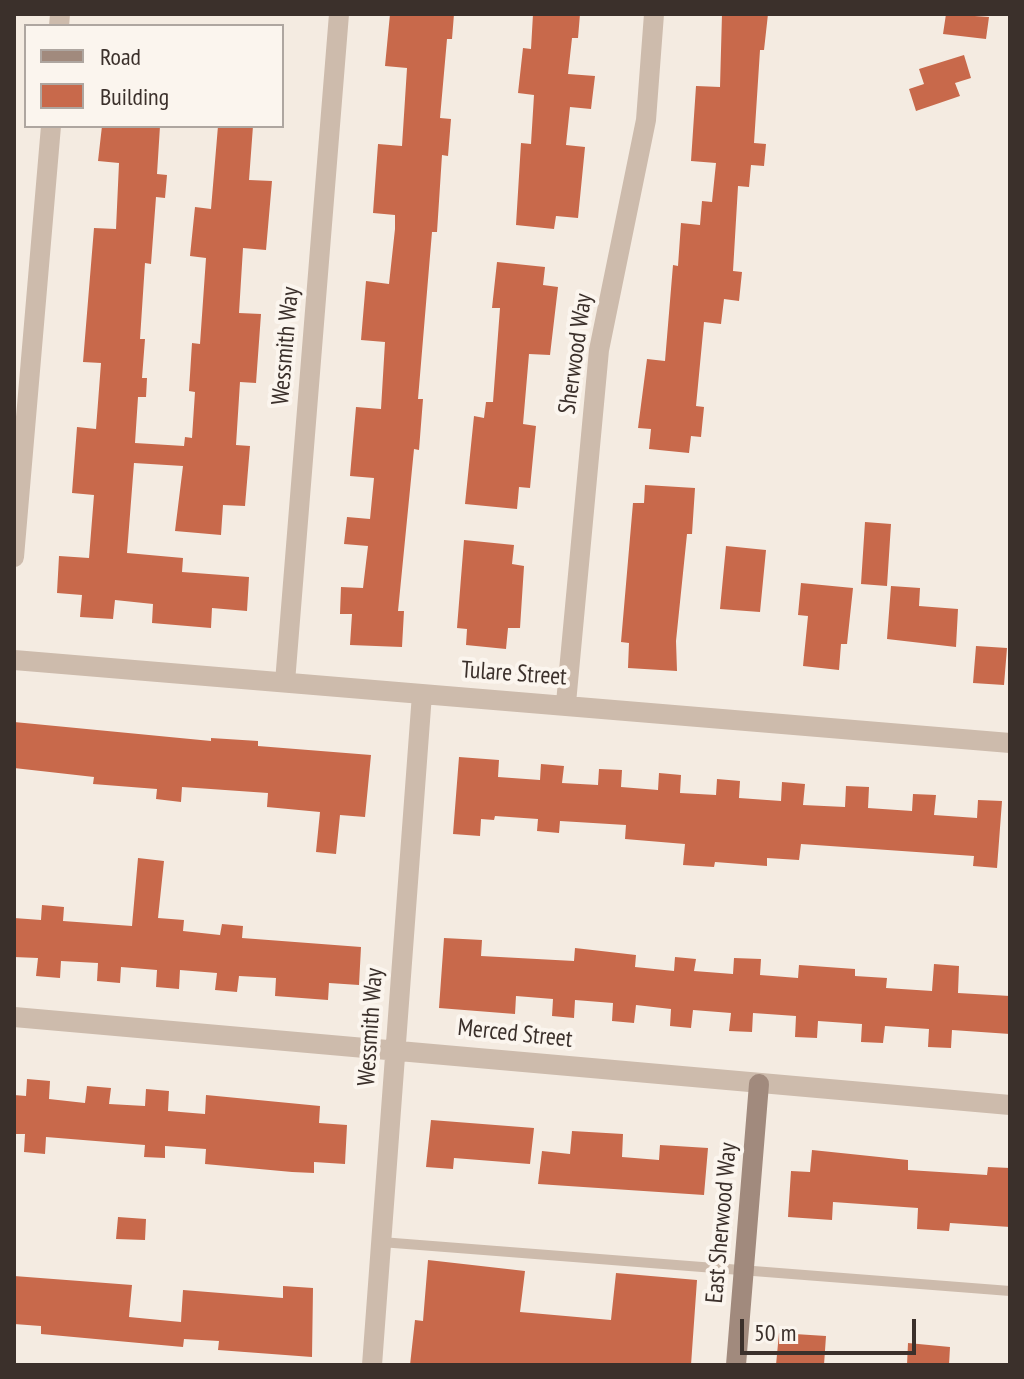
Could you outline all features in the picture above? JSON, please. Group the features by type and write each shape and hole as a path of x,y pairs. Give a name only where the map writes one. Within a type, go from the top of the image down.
{"street":[{"name":"Wessmith Way","path":"285,682 339,14"},
{"name":"Sherwood Way","path":"566,703 599,350 646,120 654,14"},
{"path":"14,557 22,371 51,128"},
{"name":"Tulare Street","path":"14,660 566,703 1010,743"},
{"name":"Wessmith Way","path":"372,1365 422,694"},
{"name":"Merced Street","path":"14,1017 1010,1105"},
{"name":"East Sherwood Way","path":"736,1365 759,1084"}],"lane":[{"path":"381,1242 1010,1291"}],"building":[{"path":"390,14 454,14 452,39 447,39 440,118 451,119 448,156 442,155 437,232 432,232 418,399 423,399 419,450 414,449 398,611 404,611 402,647 350,645 352,614 340,614 341,587 363,588 368,546 344,544 347,517 370,519 374,478 350,476 356,407 381,409 385,342 361,340 366,281 389,284 395,229 395,215 373,213 378,144 402,146 407,68 385,66"},
{"path":"533,14 580,14 578,38 572,38 568,74 595,76 591,109 570,107 566,145 585,147 578,218 556,216 554,229 516,225 521,143 531,144 534,95 518,93 523,48 531,49"},
{"path":"722,14 768,14 764,50 760,50 754,143 766,144 764,166 751,165 749,187 738,186 733,271 742,272 739,301 724,299 721,324 704,322 696,406 704,407 701,437 691,436 689,453 649,449 651,429 638,428 647,359 665,361 673,265 678,266 681,223 700,225 702,201 712,202 716,163 691,161 696,86 720,87"},
{"path":"946,14 989,17 986,39 943,34"},
{"path":"964,55 971,78 955,83 960,96 916,111 909,89 924,84 919,69"},
{"path":"102,128 160,128 157,174 167,175 165,198 156,197 151,264 145,263 140,339 145,339 142,378 147,378 146,397 138,397 135,443 184,446 185,437 192,438 195,392 189,391 192,343 200,344 206,258 190,256 195,207 211,209 218,128 253,128 249,180 272,181 266,250 243,248 239,313 261,314 256,383 240,382 236,445 250,446 245,506 223,505 221,535 175,531 183,466 134,463 127,553 183,558 182,572 249,577 247,611 212,608 211,628 152,623 153,604 115,600 113,619 80,617 82,595 57,593 59,556 89,558 94,495 72,493 77,427 96,429 101,363 83,362 94,228 116,229 119,163 98,161"},
{"path":"497,262 545,267 543,285 558,287 550,355 529,354 523,424 536,426 530,488 519,487 517,509 465,504 474,416 484,418 486,402 493,402 500,308 492,308"},
{"path":"645,485 695,488 692,534 687,534 676,641 677,671 628,668 629,643 621,642 633,503 644,503"},
{"path":"865,522 891,524 887,586 861,584"},
{"path":"464,540 514,545 512,564 524,566 520,628 508,628 506,649 466,645 467,629 457,628"},
{"path":"726,546 766,550 760,612 720,609"},
{"path":"801,583 853,588 847,644 841,644 839,670 803,666 808,616 798,615"},
{"path":"891,586 920,588 919,606 958,609 956,647 887,639"},
{"path":"976,646 1007,648 1004,685 973,683"},
{"path":"14,722 211,741 211,738 258,741 258,746 371,755 365,817 340,815 336,854 316,852 320,812 267,807 268,793 182,787 181,802 156,799 157,789 93,784 94,777 14,768"},
{"path":"459,757 499,760 498,777 540,780 541,764 564,766 562,783 598,785 599,769 622,770 621,787 658,790 659,773 681,775 680,793 716,795 717,779 740,781 739,798 781,801 782,782 805,784 803,805 845,807 846,786 869,787 868,808 912,811 913,794 936,795 934,815 977,818 978,800 1002,801 997,868 973,866 974,856 801,844 799,860 767,858 767,866 715,862 714,867 683,865 685,844 625,839 626,825 560,821 559,833 537,831 538,819 495,816 494,820 481,819 480,836 453,834"},
{"path":"138,858 164,861 158,918 184,920 183,931 220,935 222,924 243,926 242,938 361,947 359,985 329,983 328,1000 275,996 276,978 239,976 237,992 215,990 217,973 180,970 179,989 156,987 157,970 121,967 120,983 97,981 98,963 61,961 60,978 36,976 38,958 14,957 14,918 41,920 42,905 64,907 63,921 132,926"},
{"path":"444,938 482,940 481,956 574,961 575,948 636,955 635,967 674,971 675,957 696,959 694,971 733,974 734,958 761,959 760,975 798,978 799,965 855,969 855,976 887,978 886,988 932,991 934,964 959,966 958,993 1010,996 1010,1034 952,1030 951,1048 928,1047 929,1029 885,1026 883,1043 861,1042 862,1024 818,1021 817,1038 795,1037 796,1016 753,1013 752,1032 729,1031 731,1013 693,1010 691,1028 670,1026 671,1009 636,1005 634,1023 612,1021 613,1003 575,1000 574,1018 552,1016 553,999 516,996 515,1014 439,1008"},
{"path":"27,1079 50,1081 49,1099 85,1103 87,1086 111,1088 109,1104 145,1106 146,1089 169,1091 168,1111 205,1114 206,1095 320,1106 319,1123 347,1125 345,1164 314,1162 314,1173 292,1172 205,1164 206,1149 165,1146 165,1158 144,1157 145,1145 46,1137 45,1154 24,1152 25,1134 14,1134 14,1095 26,1096"},
{"path":"431,1120 534,1128 530,1164 454,1158 453,1169 426,1167"},
{"path":"572,1131 623,1134 622,1157 659,1160 660,1145 708,1148 704,1195 538,1184 542,1151 570,1154"},
{"path":"812,1150 908,1160 908,1170 987,1175 988,1167 1010,1168 1010,1227 950,1223 949,1231 917,1229 918,1208 833,1202 832,1220 788,1217 791,1171 810,1172"},
{"path":"118,1217 146,1219 145,1240 116,1239"},
{"path":"428,1260 525,1271 520,1312 611,1320 616,1273 697,1280 691,1365 410,1365 415,1320 423,1321"},
{"path":"14,1276 132,1285 129,1317 181,1322 183,1290 283,1298 283,1286 313,1288 312,1357 218,1350 219,1341 184,1339 183,1347 41,1334 41,1326 14,1324"},
{"path":"779,1333 826,1336 824,1365 776,1365"},
{"path":"908,1343 950,1347 949,1365 907,1365"}]}
